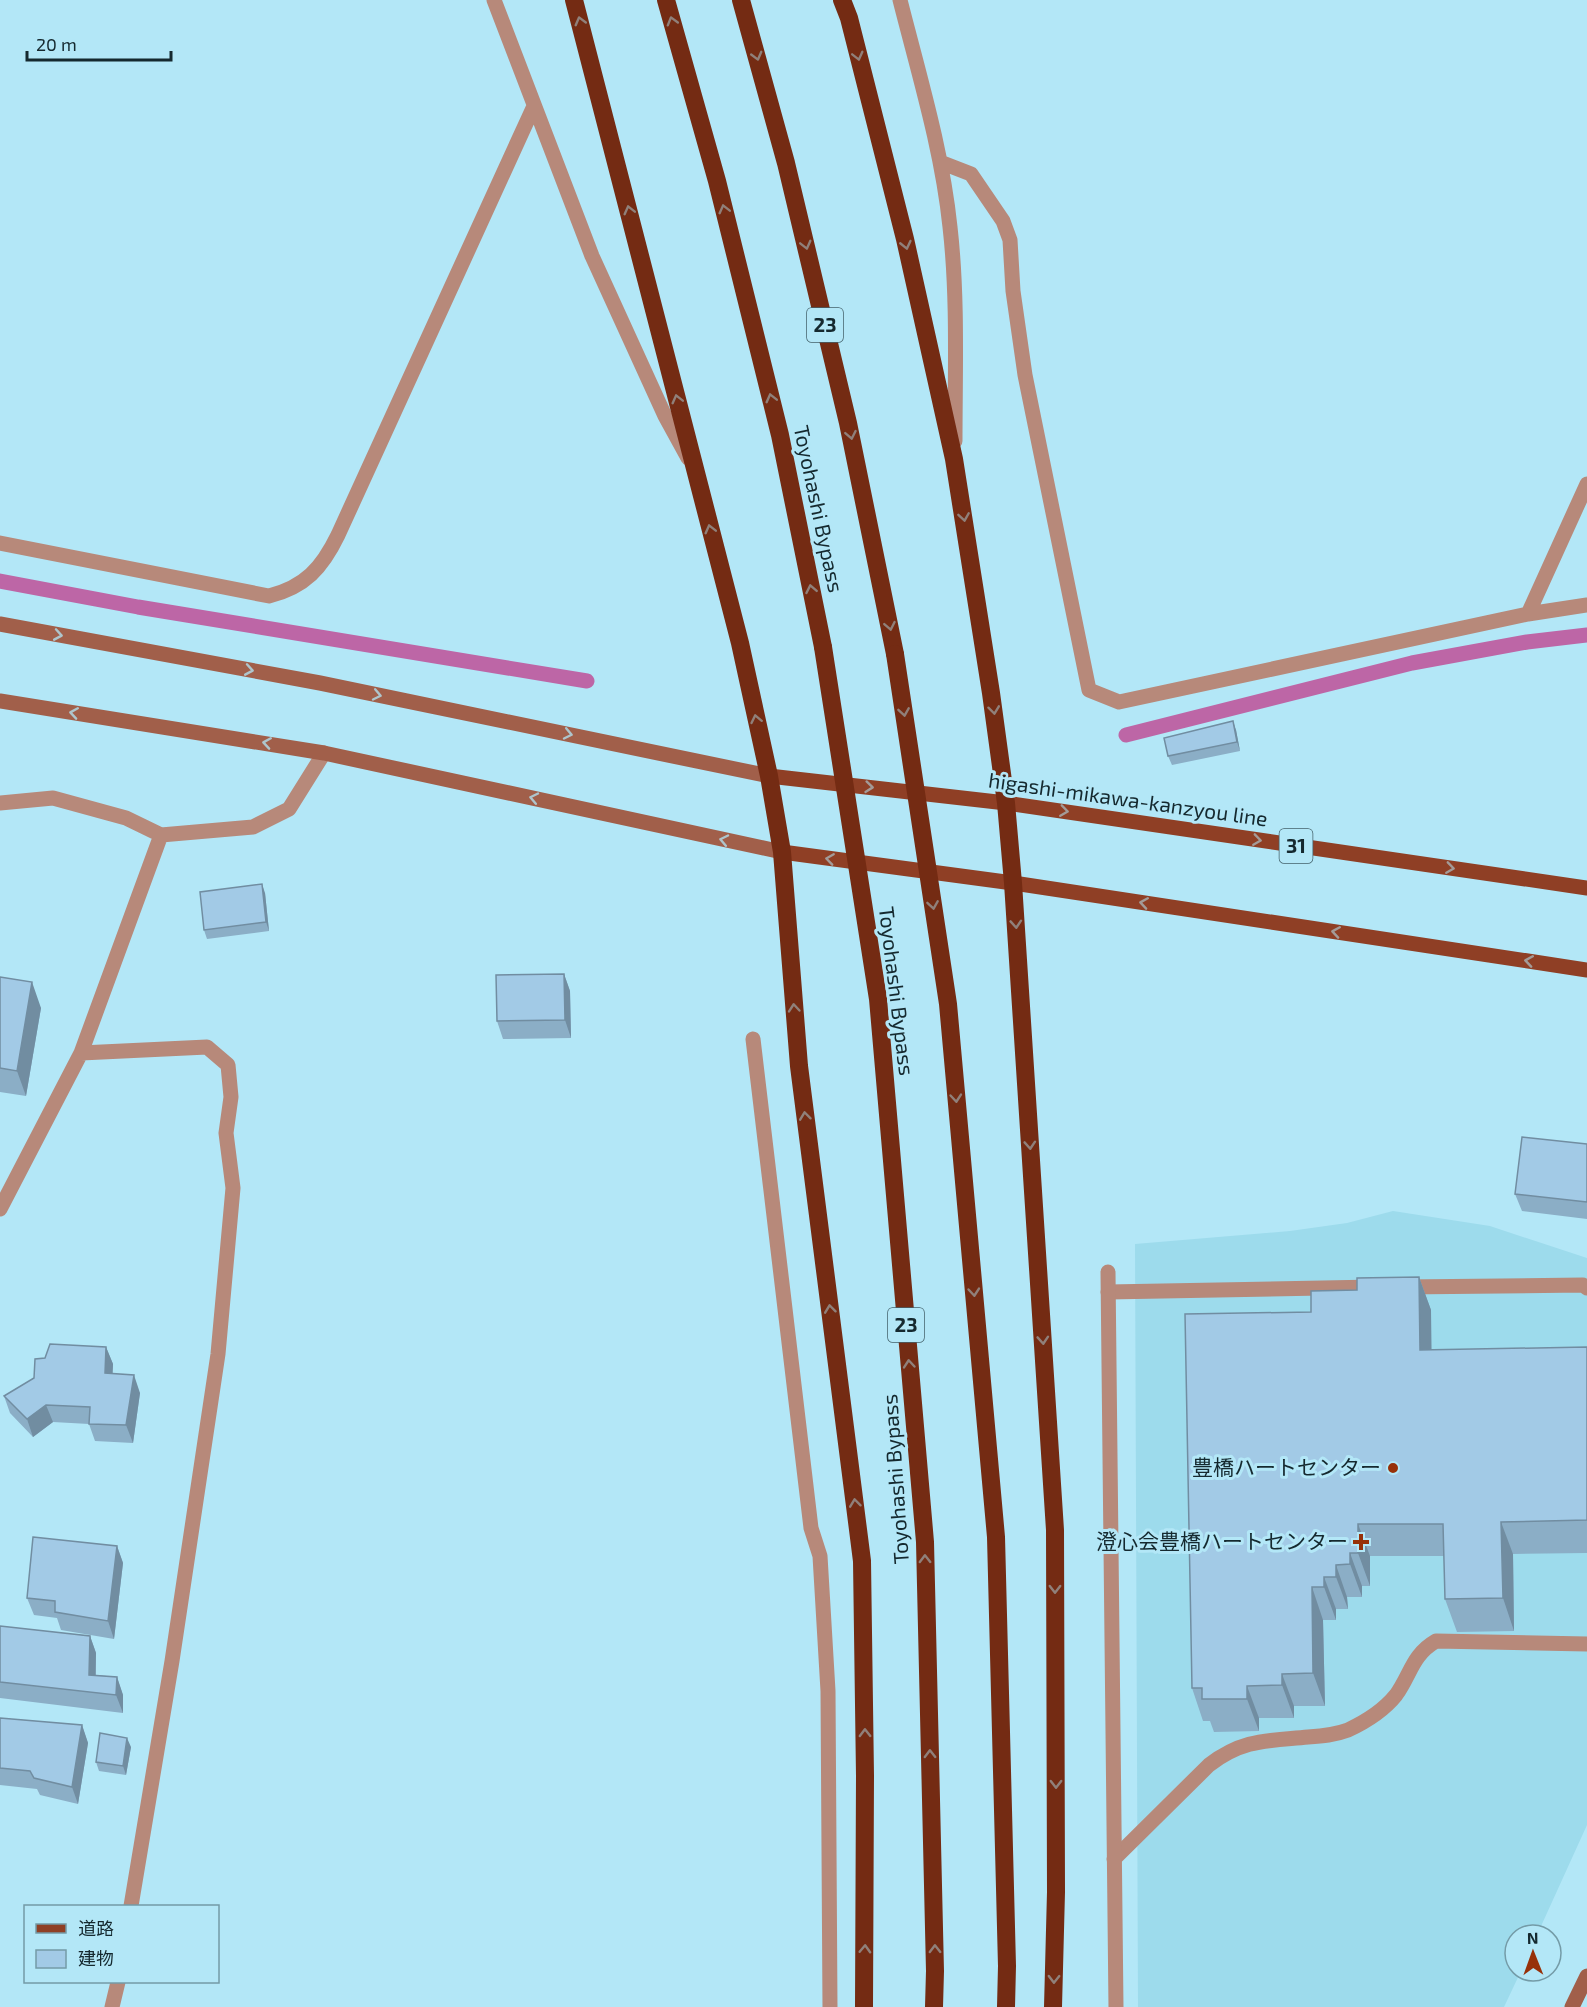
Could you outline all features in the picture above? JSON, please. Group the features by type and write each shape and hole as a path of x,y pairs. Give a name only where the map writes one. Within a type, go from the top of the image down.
{"highway":[{"path":"574,0 740,643 769,776 782,852 799,1066 862,1561 866,1776 864,2007"},
{"name":"Toyohashi Bypass","path":"666,0 717,181 780,435 823,647 878,999 925,1542 934,2007"},
{"name":"23","path":"741,0 786,163 848,423 895,654 948,1004 996,1537 1007,1966 1006,2007"},
{"path":"842,0 849,18 905,239 954,459 1006,803 1055,1530 1056,1892 1053,2007"}],"main road":[{"name":"higashi-mikawa-kanzyou line","path":"769,776 1006,803 1587,888"},
{"path":"782,852 1013,883 1587,970"}],"street":[{"path":"494,0 592,256 665,416 697,476"},
{"path":"900,0 940,162 950,227 956,318 954,459"},
{"path":"0,543 269,596 290,591 311,574 327,559 338,536 534,106"},
{"path":"940,162 971,174 1003,221 1010,240 1013,291 1025,375 1089,690 1119,702 1528,614 1587,605"},
{"path":"1528,614 1587,484"},
{"path":"0,624 320,683 769,776"},
{"path":"0,702 324,753 782,852"},
{"path":"0,803 53,798 126,818 161,835 253,827 289,809 324,753"},
{"path":"0,1209 81,1053 161,835"},
{"path":"753,1039 811,1528 820,1556 828,1691 830,2007"},
{"path":"81,1053 207,1047 228,1065 231,1097 226,1133 233,1188 218,1354 172,1661 131,1905"},
{"path":"1108,1272 1116,2007"},
{"path":"1108,1292 1583,1285 1587,1288"},
{"path":"1114,1859 1209,1765 1224,1754 1254,1742 1333,1735 1376,1713 1386,1706 1396,1694 1424,1648 1436,1641 1587,1644"},
{"path":"1572,2007 1587,1976"},
{"path":"112,2007 118,1983"}],"shaded area":[{"name":"澄心会豊橋ハートセンター","path":"1393,1211 1490,1226 1587,1258 1587,1825 1542,1923 1503,1923 1503,1983 1515,1983 1504,2007 1138,2007 1135,1244 1290,1231 1347,1223"}],"building":[{"path":"1233,721 1237,742 1168,756 1164,738"},
{"path":"262,884 266,922 204,930 200,892"},
{"path":"564,974 565,1020 497,1021 496,975"},
{"path":"0,977 32,982 17,1071 0,1068"},
{"path":"1522,1137 1587,1144 1587,1202 1515,1194"},
{"name":"豊橋ハートセンター","path":"1419,1277 1420,1350 1587,1347 1587,1520 1501,1522 1503,1598 1445,1599 1443,1524 1358,1524 1358,1553 1350,1553 1350,1564 1336,1565 1336,1577 1324,1577 1324,1587 1312,1587 1313,1673 1282,1674 1282,1685 1247,1686 1247,1699 1202,1699 1202,1688 1192,1688 1185,1314 1311,1312 1311,1291 1357,1290 1357,1278"},
{"path":"50,1344 106,1347 105,1373 134,1375 126,1425 89,1424 90,1407 46,1405 27,1419 4,1396 34,1378 35,1359 45,1358"},
{"path":"33,1537 117,1546 108,1621 55,1612 55,1601 27,1598"},
{"path":"0,1626 90,1636 89,1675 117,1677 116,1695 0,1682"},
{"path":"0,1718 82,1725 72,1787 34,1778 30,1771 0,1768"},
{"path":"100,1733 127,1738 123,1766 96,1762"}],"waterway":[{"path":"0,581 138,607 587,681"},
{"path":"1126,735 1412,663 1527,642 1587,635"}],"place":[{"name":"豊橋ハートセンター","path":"1393,1468"},
{"name":"澄心会豊橋ハートセンター","path":"1361,1542"}]}
